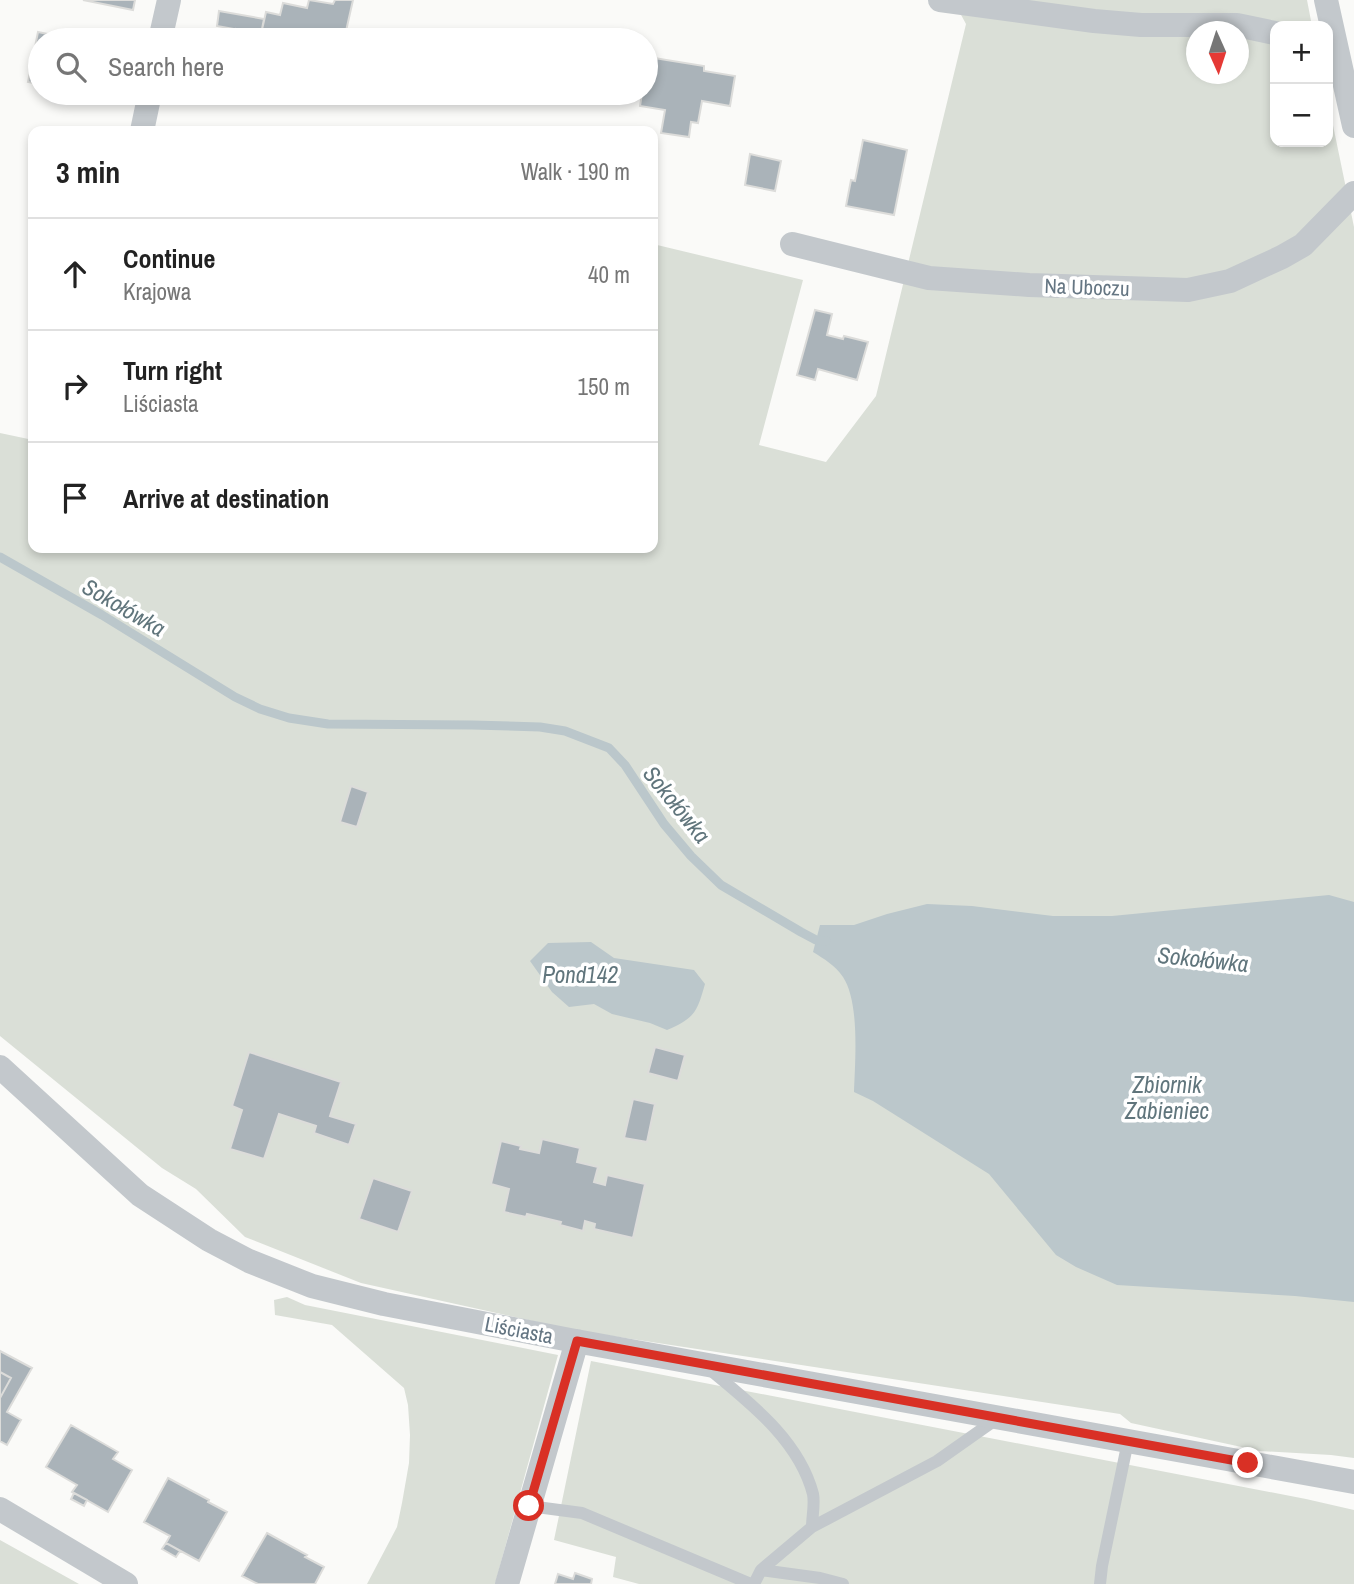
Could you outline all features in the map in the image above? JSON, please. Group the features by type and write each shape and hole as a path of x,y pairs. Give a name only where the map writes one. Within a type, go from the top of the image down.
{"street":[{"path":"163,28 169,0"},
{"path":"940,0 1106,22 1141,25 1237,25 1270,32"},
{"path":"1326,0 1329,21"},
{"path":"1333,52 1354,126"},
{"path":"143,126 147,105"},
{"name":"Na Uboczu","path":"793,244 929,278 1029,285 1188,290 1230,281 1303,245 1354,193"},
{"name":"Liściasta","path":"0,1067 140,1195 209,1240 249,1261 312,1286 384,1304 577,1341 1354,1482"},
{"path":"507,1584 577,1341"},
{"path":"0,1509 126,1584"}],"lane":[{"path":"703,1364 753,1405 783,1437 804,1471 814,1497 812,1527"},
{"path":"529,1506 582,1513 753,1584 761,1570 812,1527 937,1461 999,1418"},
{"path":"1100,1584 1128,1441"},
{"path":"761,1570 843,1584"}],"shaded area":[{"path":"953,0 1307,0 1311,21 1270,21 1270,147 1333,147 1333,125 1354,227 1354,1458 1260,1451 1131,1423 1120,1414 573,1330 361,1283 245,1237 196,1189 162,1168 0,1036 0,433 28,439 28,553 658,553 658,245 803,280 759,445 826,462 876,396 966,24"},
{"path":"287,1297 305,1305 558,1355 495,1584 367,1584 397,1527 402,1503 409,1463 410,1435 404,1388 332,1325 275,1315 274,1300"},
{"path":"591,1361 1354,1510 1354,1584 639,1584 613,1577 616,1557 554,1540"},
{"path":"0,1540 79,1584 0,1584"}],"water":[{"name":"Zbiornik Żabieniec","path":"1329,895 1354,902 1354,1302 1117,1285 1056,1255 989,1174 873,1101 854,1092 855,1033 848,988 836,969 813,952 820,925 854,925 927,904 972,906 1053,916 1112,916"},
{"name":"Pond142","path":"591,942 614,958 694,970 705,984 694,1013 684,1022 667,1030 612,1014 594,1004 569,1007 552,992 530,961 548,943"}],"building":[{"path":"83,0 135,0 133,10"},
{"path":"309,0 333,4 335,0 353,0 347,28 262,28 266,12 280,15 283,3 307,8"},
{"path":"219,11 264,19 262,28 217,26"},
{"path":"658,59 704,66 704,71 735,76 730,106 702,101 698,123 691,122 689,137 661,133 665,110 640,106 658,105"},
{"path":"863,140 907,150 894,215 846,206 851,180 855,181"},
{"path":"750,154 781,161 775,191 745,185"},
{"path":"815,310 832,314 827,335 868,342 857,380 818,369 815,380 797,375"},
{"path":"351,786 368,792 357,827 340,822"},
{"path":"655,1047 685,1055 678,1081 648,1073"},
{"path":"249,1052 341,1082 330,1116 356,1124 349,1145 314,1133 316,1126 279,1114 264,1159 230,1149 242,1110 232,1106"},
{"path":"633,1099 655,1104 647,1142 624,1138"},
{"path":"542,1139 580,1148 577,1162 598,1167 594,1182 605,1185 607,1175 645,1184 633,1238 594,1229 595,1224 585,1221 583,1231 560,1225 561,1222 504,1212 509,1189 491,1184 501,1141 539,1153"},
{"path":"373,1178 412,1191 398,1232 359,1219"},
{"path":"0,1351 32,1368 7,1412 21,1420 7,1445 0,1441 0,1398 11,1378 0,1372"},
{"path":"0,1372 11,1378 0,1398"},
{"path":"71,1425 118,1452 113,1459 132,1470 108,1512 72,1492 77,1485 46,1467"},
{"path":"168,1478 227,1512 199,1561 166,1543 170,1536 144,1522"},
{"path":"74,1493 87,1500 84,1506 71,1499"},
{"path":"267,1533 324,1567 315,1584 258,1584 242,1576"},
{"path":"166,1543 180,1551 176,1557 162,1549"},
{"path":"575,1573 592,1579 591,1584 555,1584 558,1574 573,1579"}],"waterway":[{"name":"Sokołówka","path":"0,557 102,615 235,697 260,709 289,718 328,724 540,727 565,731 609,748 625,765 664,824 691,856 721,885 801,932 816,940 826,941"}],"route":[{"path":"529,1506 577,1341 1248,1463"}]}
